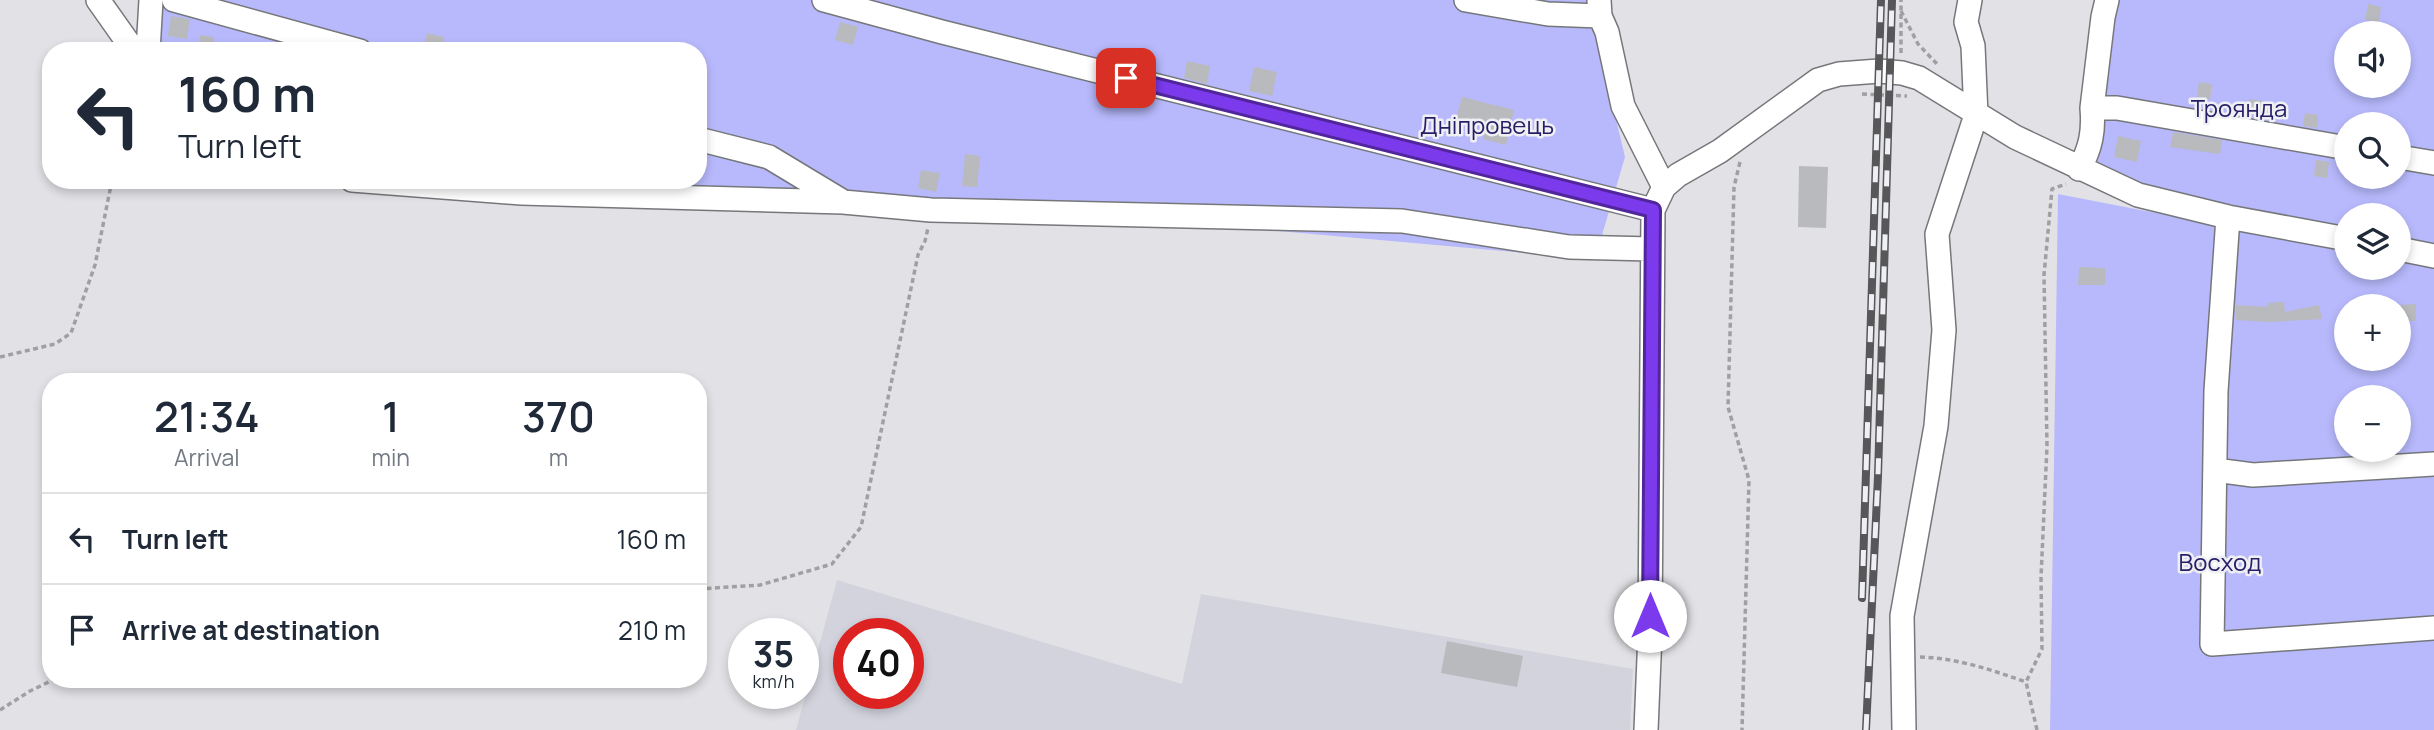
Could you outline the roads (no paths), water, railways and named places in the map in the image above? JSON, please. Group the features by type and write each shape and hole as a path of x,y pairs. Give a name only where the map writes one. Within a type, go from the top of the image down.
{"street":[{"path":"98,0 128,42"},
{"path":"149,42 151,0"},
{"path":"174,0 327,42"},
{"path":"824,0 1653,210"},
{"path":"1466,0 1548,14 1600,8 1623,106 1664,187"},
{"path":"2076,175 2087,154 2094,131 2092,108 2107,0"},
{"path":"1904,730 1902,616 1936,426 1944,330 1937,234 1976,115 1973,46 1967,7"},
{"path":"1646,730 1650,634 1653,210 1664,187 1678,175 1720,151 1818,80 1839,74 1879,71 1902,73 1919,78 1955,98 1976,115 2076,175 2138,195 2334,236"},
{"path":"2092,108 2117,108 2334,146"},
{"path":"707,141 769,157 843,202"},
{"path":"2411,159 2434,163"},
{"path":"469,189 521,193 843,202 932,210 1402,221 1569,247 1651,249"},
{"path":"2228,216 2216,391 2212,644 2434,628"},
{"path":"2411,251 2434,256"},
{"path":"2215,470 2253,475 2434,464"}],"railway":[{"path":"1862,598 1881,0"},
{"path":"1866,730 1878,476 1892,0"}],"park label":[{"name":"Троянда","path":"2239,107"},
{"name":"Дніпровець","path":"1487,124"},
{"name":"Восход","path":"2220,561"}]}
